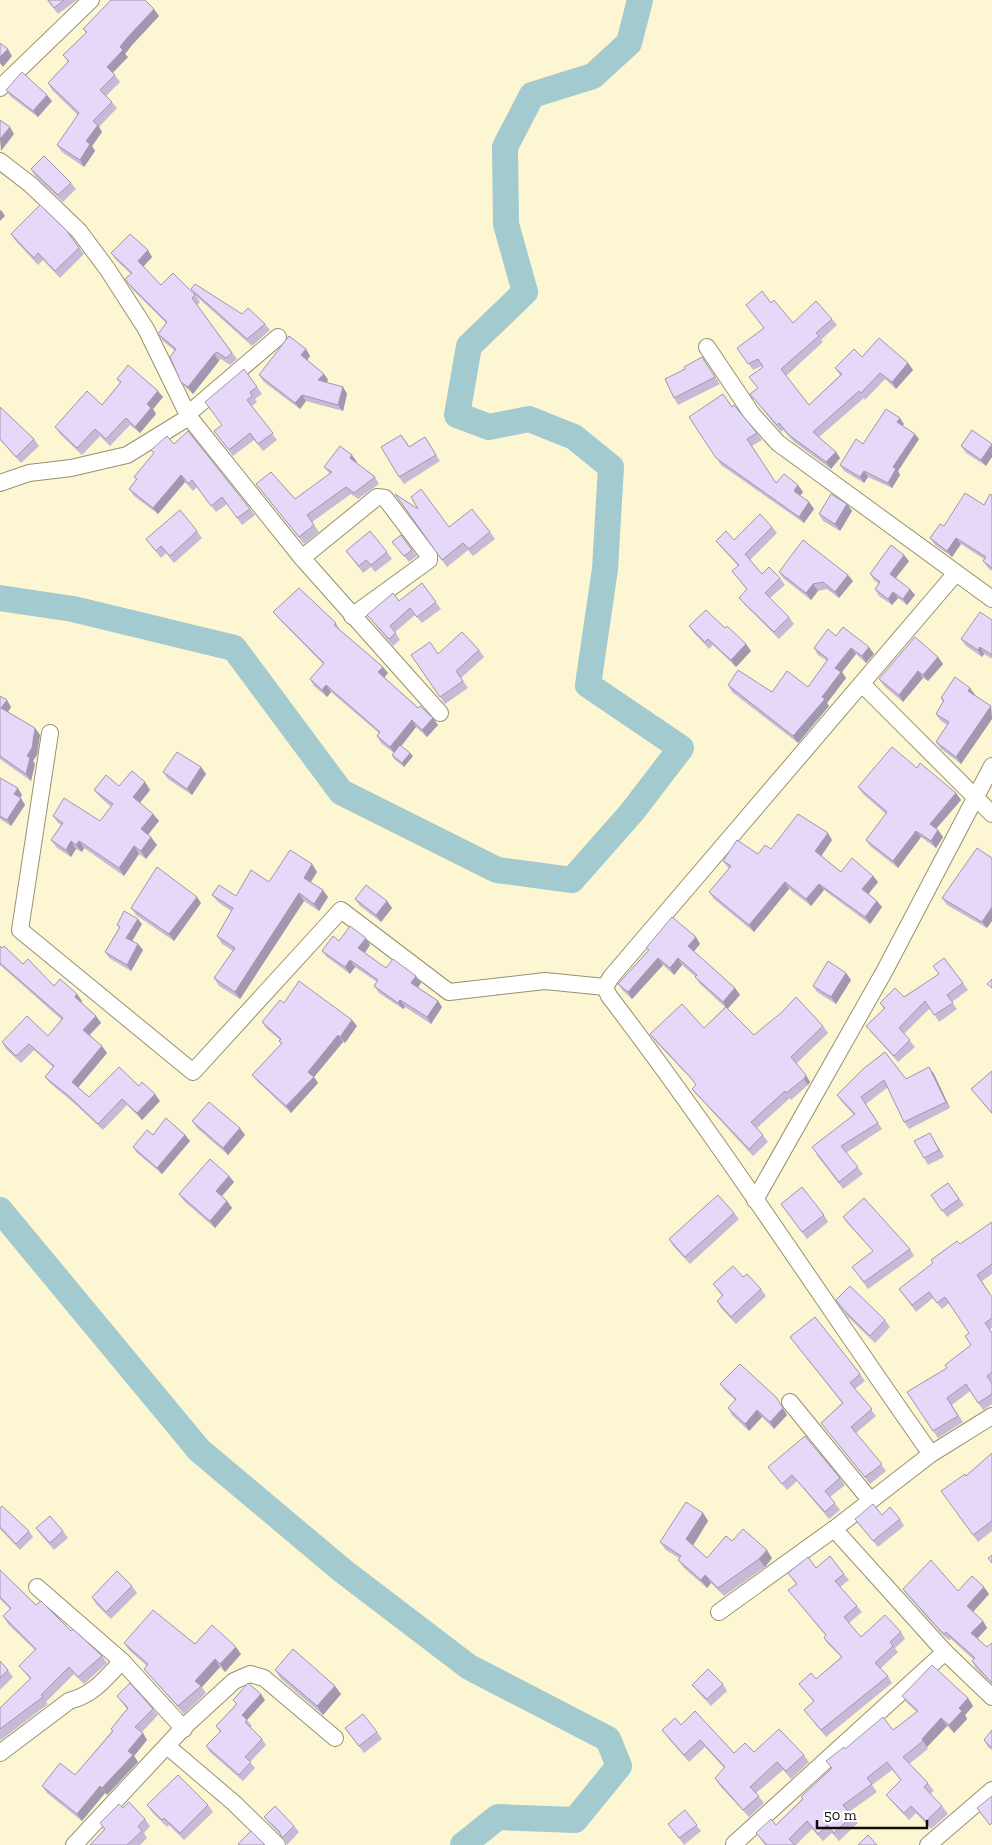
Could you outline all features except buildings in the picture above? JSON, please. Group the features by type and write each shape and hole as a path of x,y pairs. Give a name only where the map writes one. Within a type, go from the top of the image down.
{"street":[{"path":"0,88 91,0"},
{"path":"0,161 62,212 108,270 146,329 189,415 302,558 440,713"},
{"path":"0,483 29,472 71,468 127,455 189,415 278,337"},
{"path":"706,348 752,414 778,444 992,599"},
{"path":"302,558 375,498 380,496 385,498 429,556 429,560 352,616"},
{"path":"605,987 611,977 956,573"},
{"path":"862,684 992,814"},
{"path":"50,733 20,930 193,1072 341,910 449,992 545,981 605,987"},
{"path":"755,1200 884,972 992,766"},
{"path":"605,987 609,996 673,1080 931,1454"},
{"path":"790,1402 870,1500"},
{"path":"719,1612 834,1529 931,1454 992,1416"},
{"path":"834,1529 945,1652 992,1697"},
{"path":"37,1587 122,1661 184,1729"},
{"path":"734,1844 945,1652"},
{"path":"0,1754 68,1701 82,1698 95,1690 122,1661"},
{"path":"74,1845 184,1729 234,1681 250,1674 264,1678 335,1738"},
{"path":"167,1746 234,1803 277,1845"},
{"path":"928,1845 992,1790"}],"waterway":[{"path":"0,598 73,609 234,648 341,792 497,870 572,880 632,812 681,748 588,685 605,569 611,467 574,437 529,419 489,427 457,415 469,346 525,292 506,224 505,147 532,95 593,76 629,43 640,0"},
{"path":"0,1210 199,1450 343,1571 469,1667 608,1739 619,1766 575,1820 498,1817 463,1845"}]}
